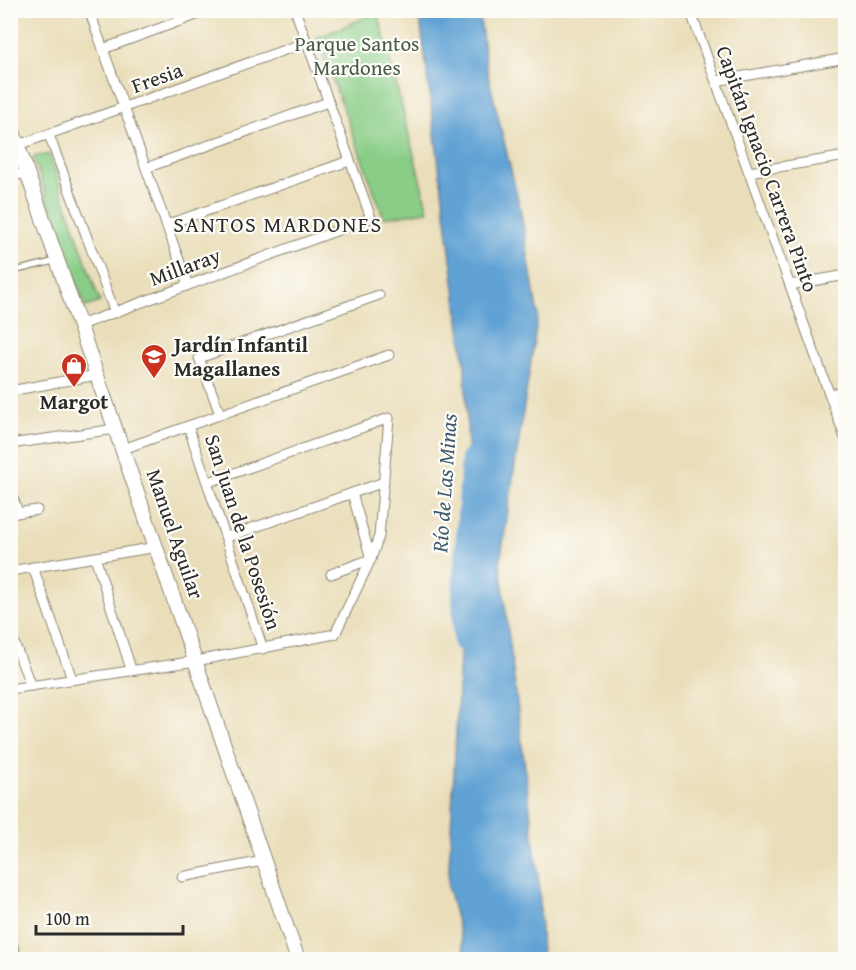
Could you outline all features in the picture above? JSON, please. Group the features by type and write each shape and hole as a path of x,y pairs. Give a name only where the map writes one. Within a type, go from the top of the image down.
{"street":[{"path":"89,10 188,285"},
{"path":"103,49 210,10"},
{"path":"166,225 349,161 295,10"},
{"name":"Capitán Ignacio Carrera Pinto","path":"690,10 846,440"},
{"name":"Fresia","path":"18,146 307,42"},
{"path":"716,81 846,58"},
{"path":"146,168 328,102"},
{"name":"Manuel Aguilar","path":"10,123 298,960"},
{"path":"49,135 115,313"},
{"path":"749,172 846,156"},
{"name":"Millaray","path":"80,325 371,218 349,161"},
{"path":"10,176 28,172"},
{"path":"790,285 846,274"},
{"path":"220,414 199,358 380,294"},
{"path":"123,449 389,355"},
{"path":"10,391 97,375"},
{"path":"830,394 846,391"},
{"path":"10,689 196,661 335,634 371,560 379,536 388,418 209,482"},
{"name":"San Juan de la Posesión","path":"188,426 209,482 263,649"},
{"path":"10,444 116,429"},
{"path":"226,537 384,482"},
{"path":"10,490 14,513 37,510"},
{"path":"352,494 371,560"},
{"path":"10,571 157,547"},
{"path":"95,557 131,669"},
{"path":"331,574 371,560"},
{"path":"33,567 72,679"},
{"path":"10,632 31,686"},
{"path":"182,877 263,861"},
{"path":"10,938 18,960"}],"lane":[{"path":"10,272 58,261"},
{"path":"10,784 15,791"}],"green space":[{"name":"Parque Santos Mardones","path":"378,12 428,211 384,218 317,38"},
{"path":"49,154 100,302 85,307 33,157"}],"water":[{"path":"419,11 479,11 487,71 520,208 538,315 500,563 539,884 542,959 466,959 448,887 469,481 465,367"}],"waterway":[{"name":"Río de Las Minas","path":"462,643 461,595 470,457"}],"place":[{"name":"Jardín Infantil Magallanes","path":"154,380"},
{"name":"Margot","path":"74,389"}],"district":[{"name":"SANTOS MARDONES","path":"278,224"}]}
